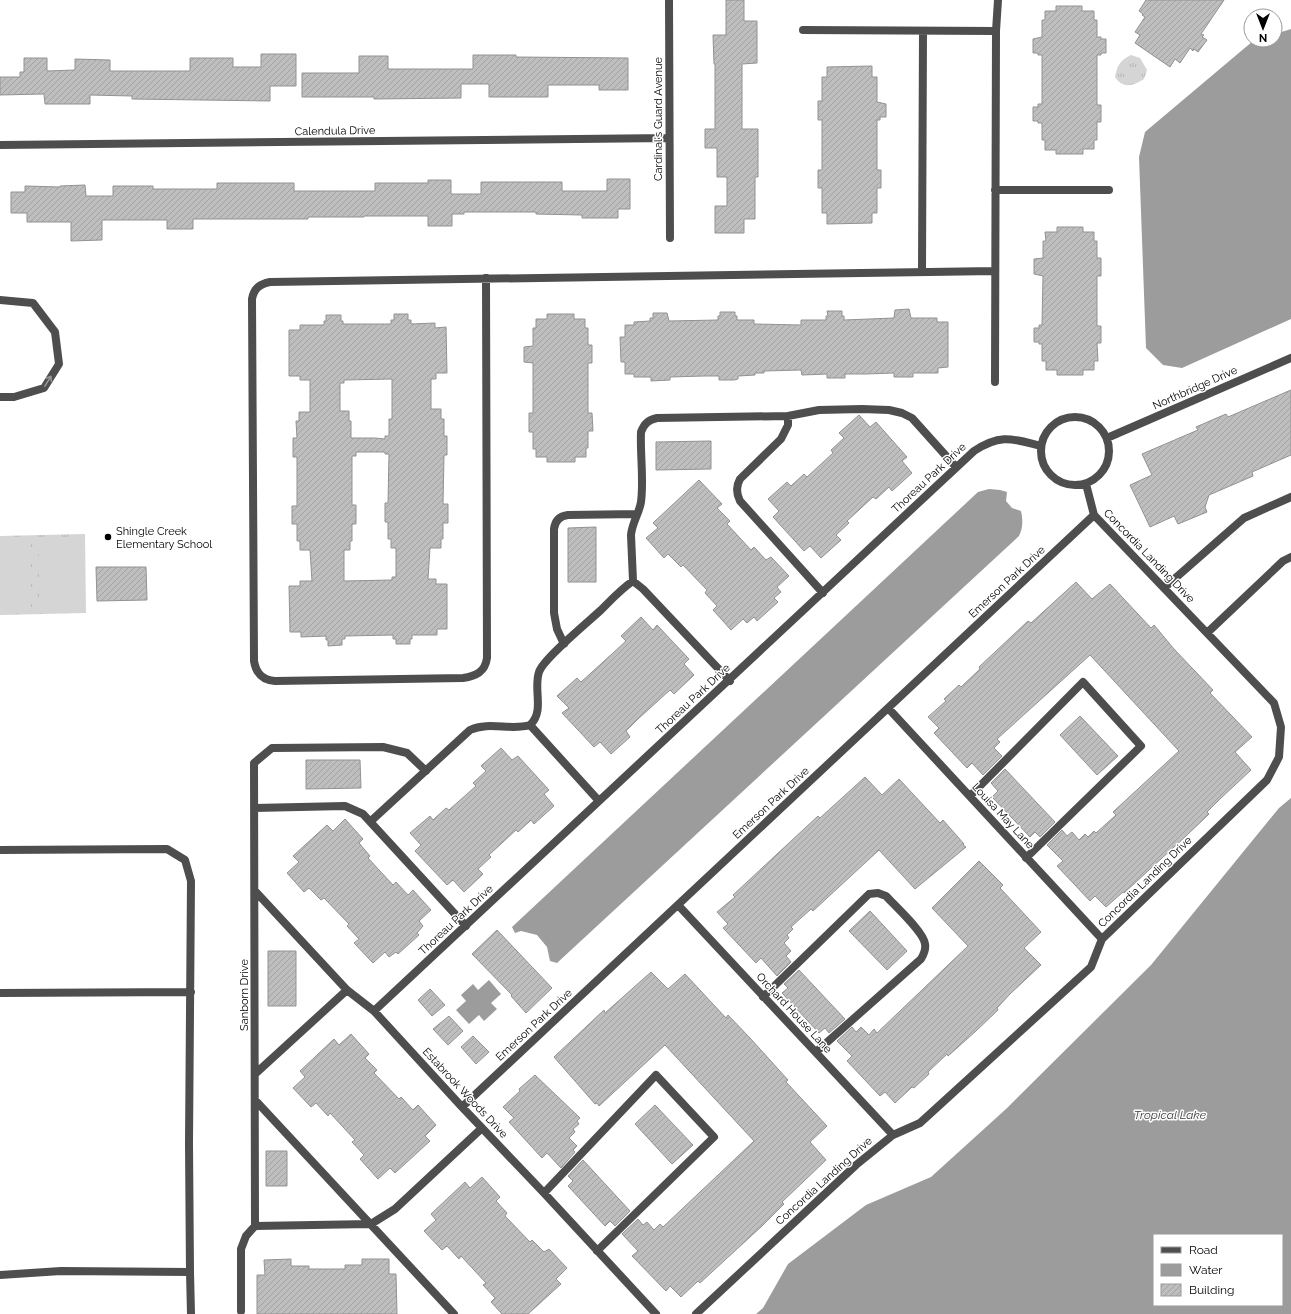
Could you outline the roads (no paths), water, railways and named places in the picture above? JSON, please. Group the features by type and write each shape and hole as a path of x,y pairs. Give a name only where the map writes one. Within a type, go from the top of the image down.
{"street":[{"name":"Cardinal's Guard Avenue","path":"669,0 670,238"},
{"path":"995,382 996,31 998,0"},
{"path":"803,30 996,31"},
{"path":"922,272 923,31"},
{"name":"Calendula Drive","path":"0,145 669,138"},
{"path":"995,190 1109,190"},
{"path":"486,278 487,650 486,664 483,670 478,674 463,678 269,681 263,678 258,673 254,661 252,299 255,288 260,285 270,282 486,278 995,271"},
{"path":"0,300 33,303 55,332 59,364 44,388 14,397 0,397"},
{"name":"Northbridge Drive","path":"1107,438 1291,358"},
{"path":"730,681 643,589 633,581 631,528 637,514 641,496 641,432 643,426 647,422 657,418 788,416 819,410 889,410 902,413 912,418 956,467"},
{"path":"788,416 788,425 781,439 740,479 737,492 740,501 823,593"},
{"path":"1076,417 1086,419 1095,423 1107,438 1110,447 1110,456 1107,466 1095,480 1086,484 1066,484 1057,480 1044,466 1041,456 1041,446 1044,436 1050,428 1062,420 1076,417"},
{"name":"Thoreau Park Drive","path":"374,1011 730,681 974,451 986,444 1004,438 1041,446"},
{"name":"Concordia Landing Drive","path":"696,1314 856,1165 893,1135 920,1123 1091,967 1102,939 1267,780 1279,757 1281,727 1274,703 1094,515 1086,484"},
{"path":"1164,588 1244,518 1291,497"},
{"path":"564,644 557,629 554,612 554,529 556,521 559,518 568,515 637,514"},
{"name":"Emerson Park Drive","path":"462,1107 1094,515"},
{"path":"1207,633 1283,561 1291,557"},
{"path":"371,821 466,733 476,727 482,726 518,727 530,725 534,721 538,711 539,672 545,662 633,581"},
{"path":"970,796 1083,682 1141,746 1026,858"},
{"name":"Louisa May Lane","path":"888,708 1102,939"},
{"path":"530,725 599,801"},
{"name":"Sanborn Drive","path":"255,1226 254,763 272,748 383,747 407,753 426,771"},
{"path":"254,808 345,806 363,814 466,926"},
{"path":"0,850 167,849 185,860 191,881 189,1143 191,1314"},
{"name":"Estabrook Woods Drive","path":"255,891 347,990 374,1011 656,1314"},
{"path":"764,996 865,896 869,894 878,893 886,896 922,934 925,944 924,954 921,959 816,1052"},
{"name":"Orchard House Lane","path":"678,904 893,1135"},
{"path":"255,1074 347,990"},
{"path":"0,993 190,992"},
{"path":"544,1193 656,1075 714,1137 597,1251"},
{"path":"255,1100 454,1314"},
{"path":"241,1311 241,1250 246,1236 255,1226 371,1224 395,1209 482,1128"},
{"path":"0,1275 61,1271 190,1272"}],"water":[{"path":"1291,29 1291,319 1182,368 1163,365 1146,348 1139,157 1145,132 1245,48 1283,48 1283,32"},
{"path":"989,489 1007,492 1006,501 1012,508 1021,511 1022,524 1019,536 557,963 550,961 547,947 537,935 521,931 515,933 512,927 978,492"},
{"name":"Tropical Lake","path":"1291,798 1291,1314 756,1314 763,1308 788,1264 866,1205 931,1177 1006,1109 1151,965 1279,808"},
{"path":"489,980 501,994 491,1003 497,1009 484,1021 479,1015 469,1024 456,1010 466,1001 461,995 473,984 478,990"}],"place":[{"name":"Shingle Creek Elementary School","path":"108,537"}]}
